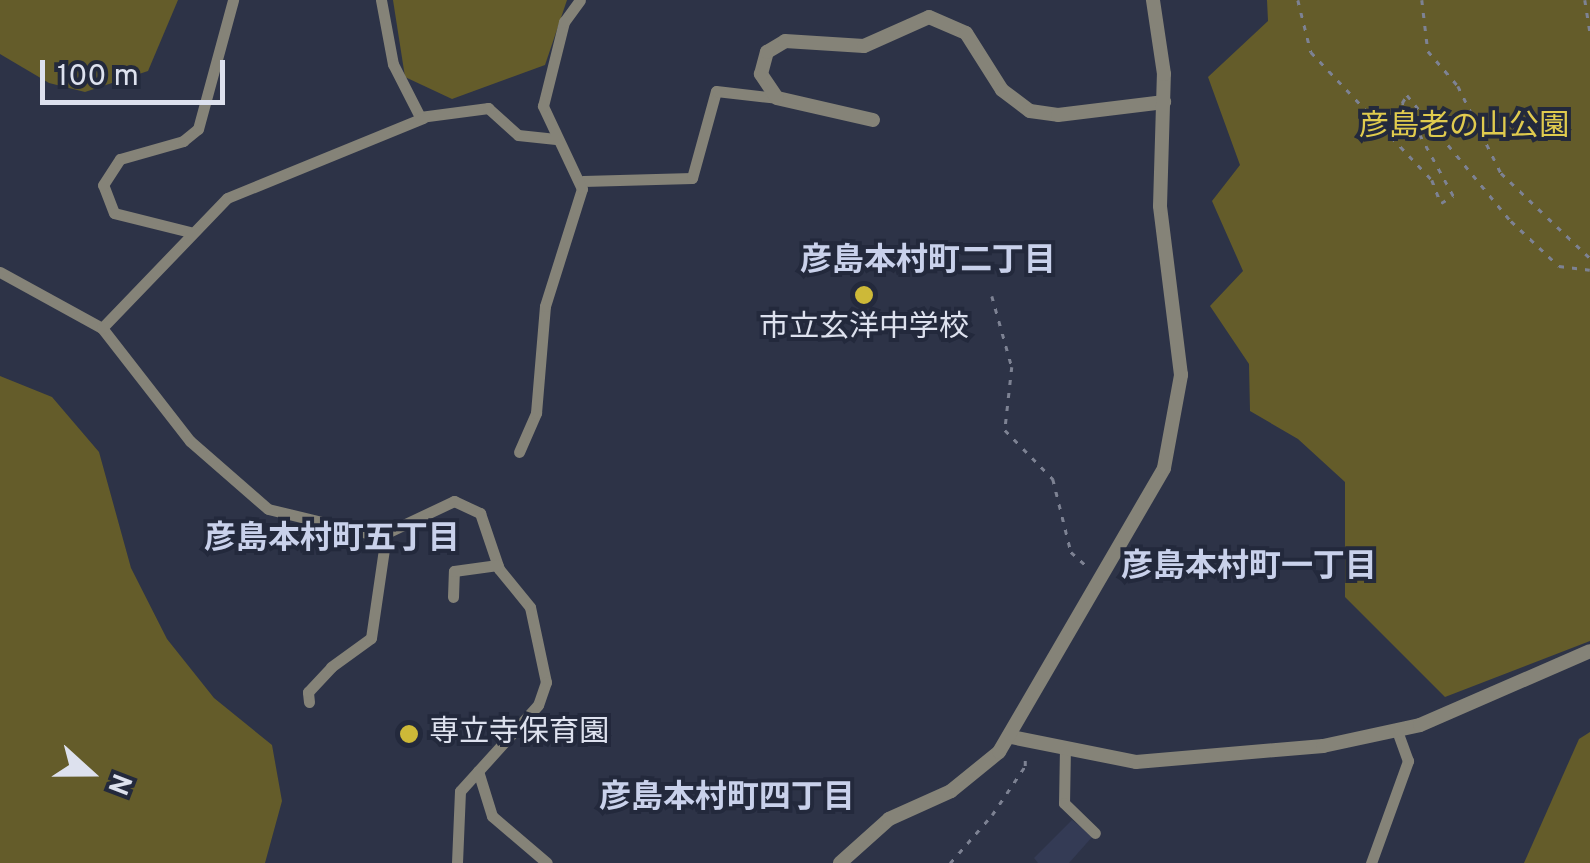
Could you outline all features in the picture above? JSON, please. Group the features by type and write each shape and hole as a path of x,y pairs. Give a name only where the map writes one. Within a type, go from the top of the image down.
{"street":[{"path":"190,232 114,213 103,186 120,159 183,142 198,129 233,0"},
{"path":"381,0 394,64 423,118"},
{"path":"518,452 536,414 545,306 583,181 556,139 543,106 564,22 580,0"},
{"path":"840,863 889,819 951,791 1011,737 1164,468 1181,386 1160,206 1164,102 1153,0"},
{"path":"777,98 760,68 778,42 864,46 929,17 966,33 1002,90 1030,111 1058,116 1164,102"},
{"path":"583,181 692,178 716,90 777,98 873,120"},
{"path":"102,328 190,232 240,192 423,118 488,108 518,134 556,139"},
{"path":"0,272 102,328 183,433 240,491 294,520 386,535 461,501 480,513 498,565 530,607 545,689 459,795 457,863"},
{"path":"309,702 308,692 332,667 372,638 386,535"},
{"path":"453,597 454,572 498,565"},
{"path":"1011,737 1155,762 1397,731 1590,652"},
{"path":"1371,863 1408,760 1397,731"},
{"path":"1064,747 1064,804 1095,833"},
{"path":"478,771 492,816 547,863"}],"path":[{"path":"1298,0 1311,52 1432,180 1441,203 1453,196 1402,103 1407,95 1511,222 1560,266 1590,270"},
{"path":"1422,0 1428,51 1458,86 1501,172 1590,258"},
{"path":"1585,0 1590,33"},
{"path":"992,296 1012,367 1005,430 1053,479 1071,552 1104,577"},
{"path":"950,863 1025,766 1021,752"}],"shaded area":[{"path":"1072,820 1093,836 1069,863 1038,863 1034,858"}],"green space":[{"path":"0,0 178,0 148,71 85,92 49,83 0,54"},
{"path":"393,0 567,0 545,65 452,99 405,77"},
{"name":"彦島老の山公園","path":"1267,0 1590,0 1590,641 1445,697 1345,597 1345,482 1298,439 1250,411 1249,364 1210,306 1243,271 1212,201 1240,165 1208,77 1268,21"},
{"path":"0,376 52,397 99,452 131,568 167,639 214,698 272,745 282,801 265,863 0,863"},
{"path":"1590,732 1590,863 1524,863 1579,739"}],"place":[{"name":"市立玄洋中学校","path":"864,295"},
{"name":"専立寺保育園","path":"409,734"}],"district":[{"name":"彦島本村町二丁目","path":"928,262"},
{"name":"彦島本村町五丁目","path":"332,540"},
{"name":"彦島本村町一丁目","path":"1249,568"},
{"name":"彦島本村町四丁目","path":"727,799"}]}
